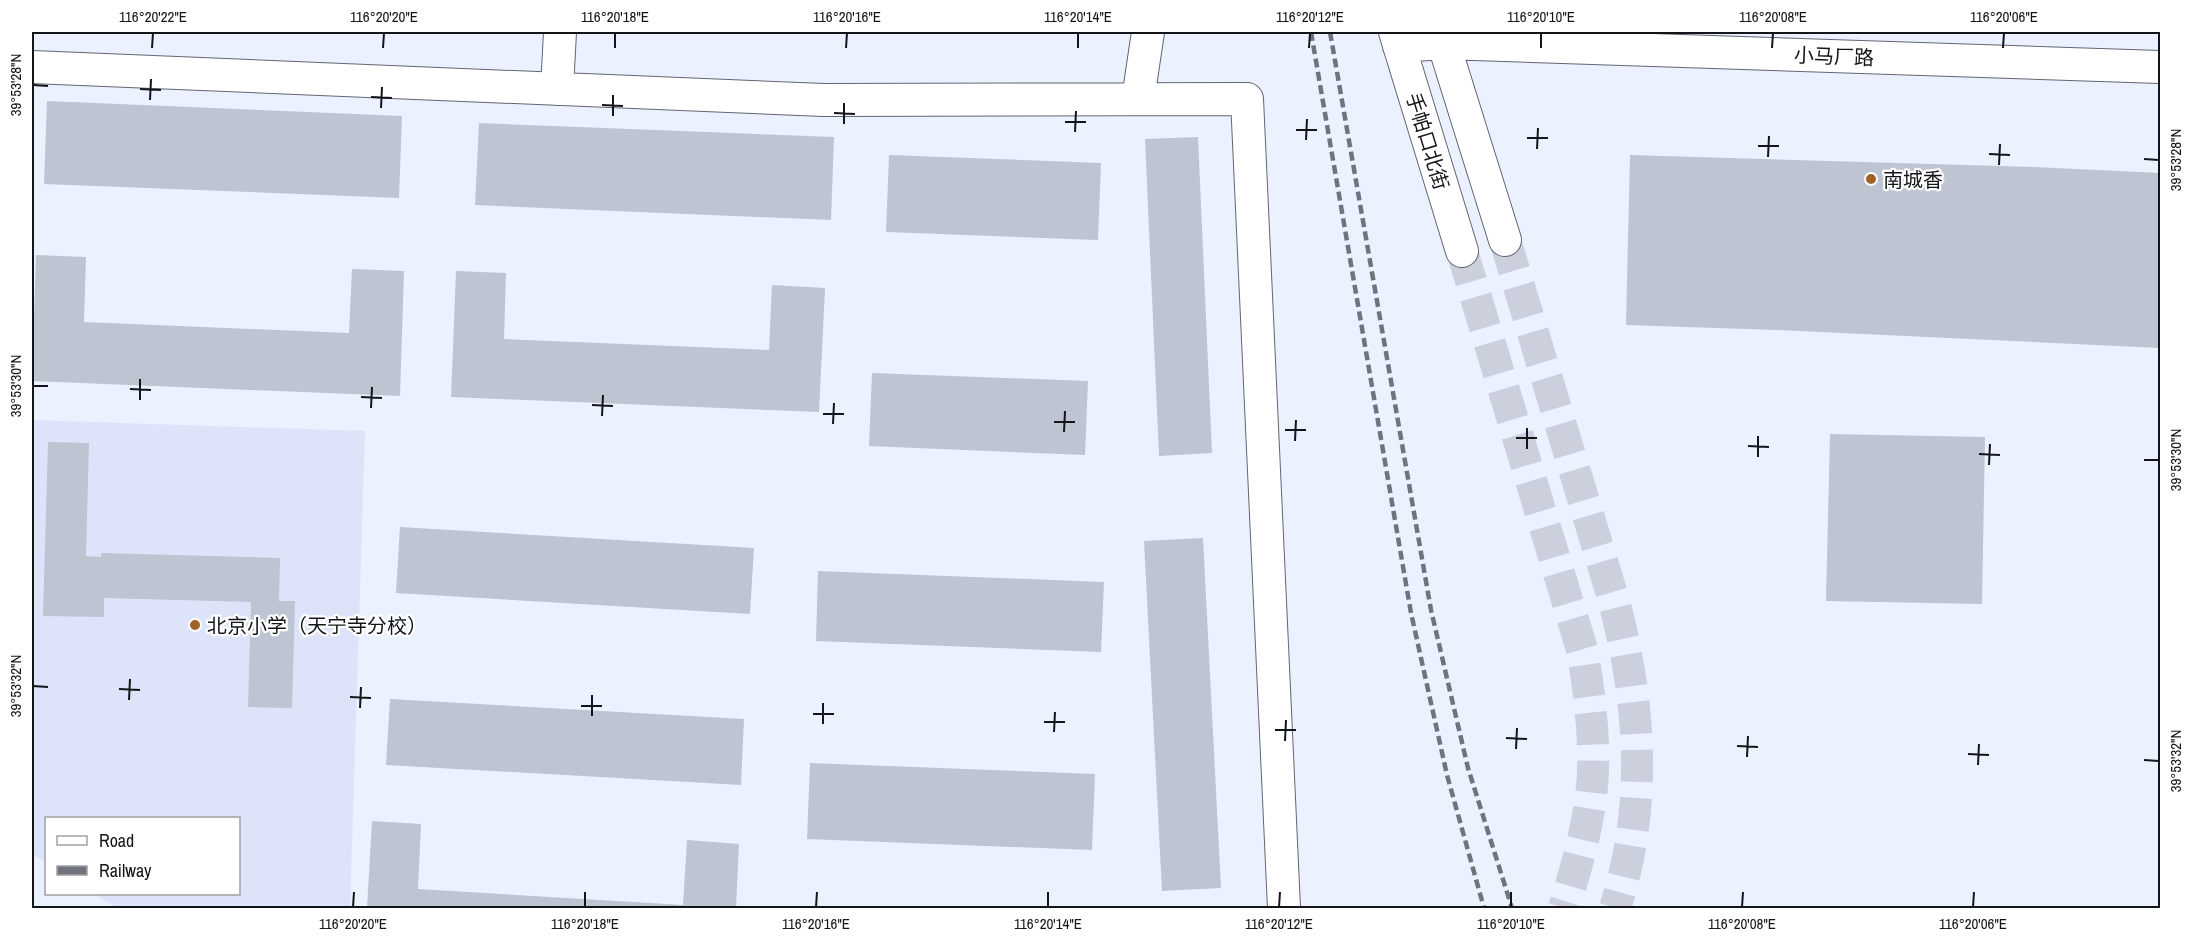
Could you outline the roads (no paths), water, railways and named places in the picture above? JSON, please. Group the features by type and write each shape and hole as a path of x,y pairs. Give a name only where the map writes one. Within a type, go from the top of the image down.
{"street":[{"path":"556,88 560,32"},
{"path":"1138,99 1148,32"},
{"path":"1442,37 1505,240"},
{"name":"小马厂路","path":"1397,39 1442,37 2160,67"},
{"name":"手帕口北街","path":"1397,39 1462,250"},
{"path":"32,67 824,100 1247,99 1284,909"}],"tunnel":[{"path":"1505,240 1614,601 1630,678 1637,755 1636,793 1633,831 1626,870 1615,908"},
{"path":"1462,251 1583,653 1592,724 1593,778 1583,839 1564,908"}],"railway":[{"path":"1311,32 1411,613 1447,775 1484,908"},
{"path":"1330,32 1431,610 1468,768 1512,908"}],"place":[{"name":"南城香","path":"1871,179"},
{"name":"北京小学（天宁寺分校）","path":"195,625"}]}
